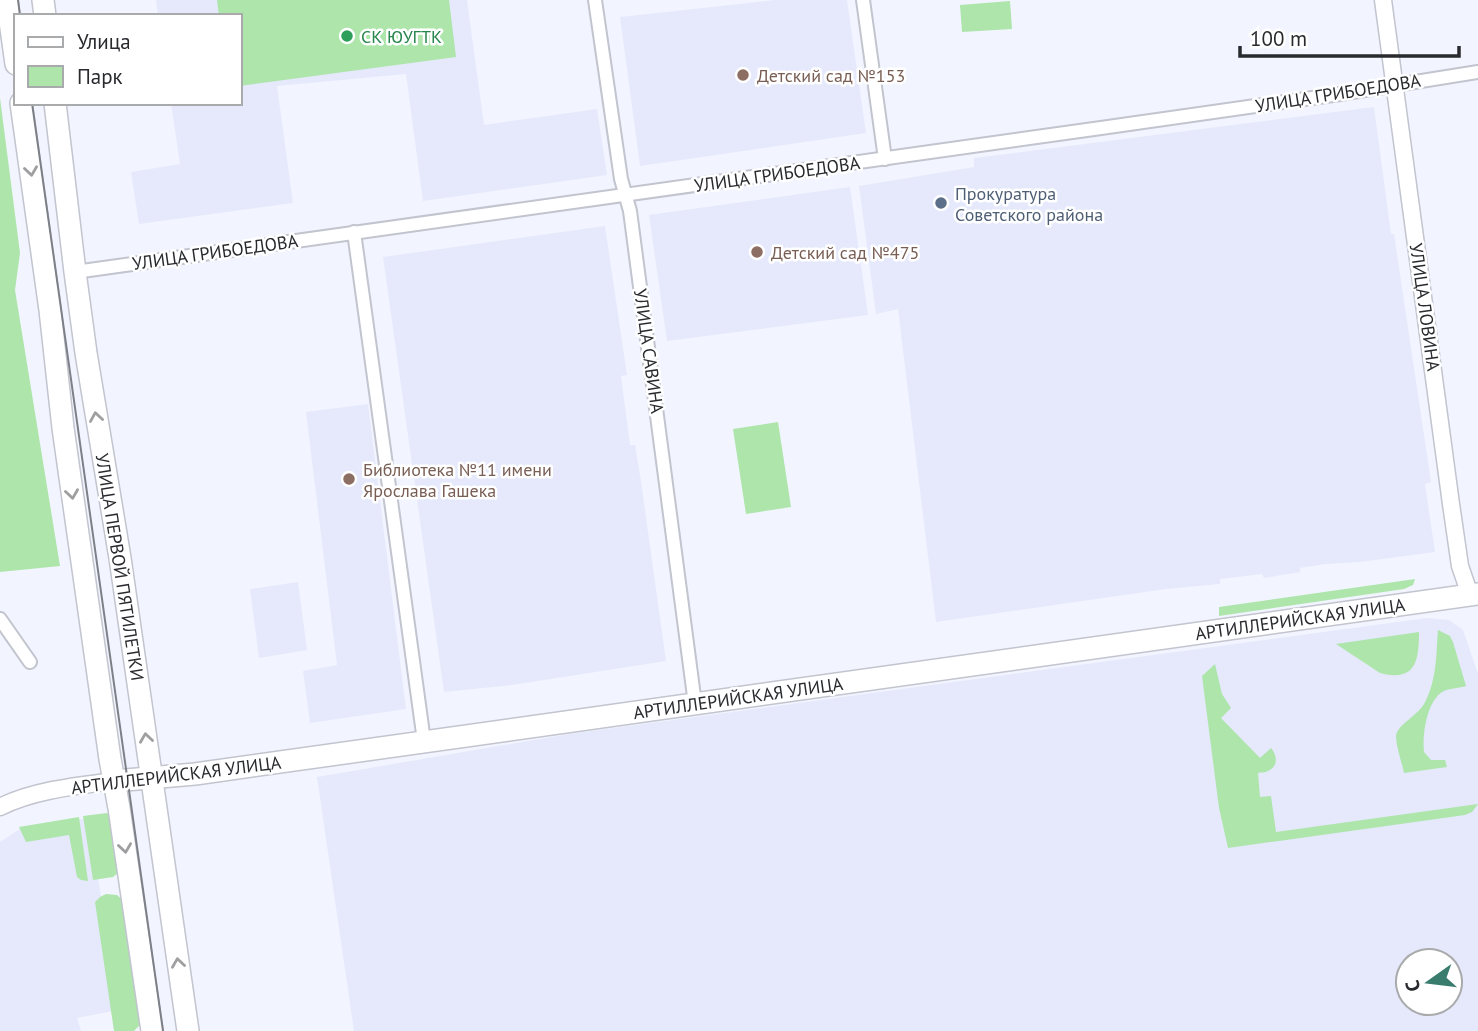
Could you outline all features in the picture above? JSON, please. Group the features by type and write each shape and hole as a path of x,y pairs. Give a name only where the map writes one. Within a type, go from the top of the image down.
{"main road":[{"path":"7,0 14,50"},
{"name":"УЛИЦА ПЕРВОЙ ПЯТИЛЕТКИ","path":"21,105 50,310 63,428 152,1031"},
{"name":"УЛИЦА ПЕРВОЙ ПЯТИЛЕТКИ","path":"55,105 88,365 120,558 188,1031"},
{"name":"АРТИЛЛЕРИЙСКАЯ УЛИЦА","path":"114,781 177,776 1476,600"}],"street":[{"name":"УЛИЦА САВИНА","path":"595,0 621,179 630,211 695,704"},
{"path":"863,0 885,159"},
{"name":"УЛИЦА ЛОВИНА","path":"1383,0 1455,529 1461,566 1476,600"},
{"name":"УЛИЦА ГРИБОЕДОВА","path":"75,272 885,159 1478,72"},
{"path":"355,232 424,741"},
{"path":"0,620 30,662"},
{"name":"АРТИЛЛЕРИЙСКАЯ УЛИЦА","path":"0,807 38,793 114,781"}],"shaded area":[{"path":"156,0 467,0 484,125 597,109 607,175 423,201 406,74 277,86 293,203 139,224 131,172 180,164 171,105 242,105 242,14 158,14"},
{"name":"Детский сад №153","path":"775,0 847,0 866,133 640,166 620,17"},
{"path":"1374,107 1391,234 1394,234 1431,482 1425,484 1435,552 1326,564 1264,578 1262,574 1220,579 1220,584 1166,589 936,622 898,309 876,314 859,186 974,167 974,158"},
{"name":"Детский сад №475","path":"850,187 868,315 667,341 649,215"},
{"path":"605,226 627,375 621,376 630,445 635,445 641,481 666,661 512,685 444,692 383,257"},
{"path":"368,404 406,709 310,723 303,671 337,665 306,412"},
{"path":"298,582 307,650 259,658 250,589"},
{"path":"1427,618 1449,620 1463,630 1478,674 1478,1031 354,1031 317,777 569,734"},
{"path":"89,818 118,1010 77,1018 81,1031 0,1031 0,842 20,829"}],"green space":[{"name":"СК ЮУГТК","path":"217,0 449,0 456,57 242,86 242,14 219,14"},
{"path":"1010,1 1012,29 962,32 960,5"},
{"path":"0,98 20,253 15,290 60,566 0,572"},
{"path":"778,422 791,507 746,514 733,429"},
{"path":"1415,579 1413,585 1404,589 1219,616 1219,607"},
{"path":"1438,630 1450,636 1453,642 1466,686 1438,695 1427,718 1424,752 1431,760 1445,760 1447,767 1404,773 1396,736 1400,728 1421,708 1428,695 1435,668"},
{"path":"1419,632 1416,661 1408,672 1401,675 1380,673 1336,644"},
{"path":"1215,664 1222,694 1231,708 1221,718 1260,758 1271,748 1275,754 1276,760 1272,769 1258,773 1260,797 1271,796 1276,832 1478,804 1472,812 1465,815 1228,848 1219,808 1202,676"},
{"path":"107,813 111,819 119,872 113,877 93,880 83,816"},
{"path":"79,817 88,881 77,877 69,835 26,842 19,827"},
{"path":"106,894 117,895 125,902 142,1018 134,1031 114,1031 95,902"}],"tram line":[{"path":"18,0 20,14"},
{"path":"32,105 163,1031"}],"place":[{"name":"СК ЮУГТК","path":"347,36"},
{"name":"Детский сад №153","path":"743,75"},
{"name":"Прокуратура Советского района","path":"941,203"},
{"name":"Детский сад №475","path":"757,252"},
{"name":"Библиотека №11 имени Ярослава Гашека","path":"349,479"}]}
